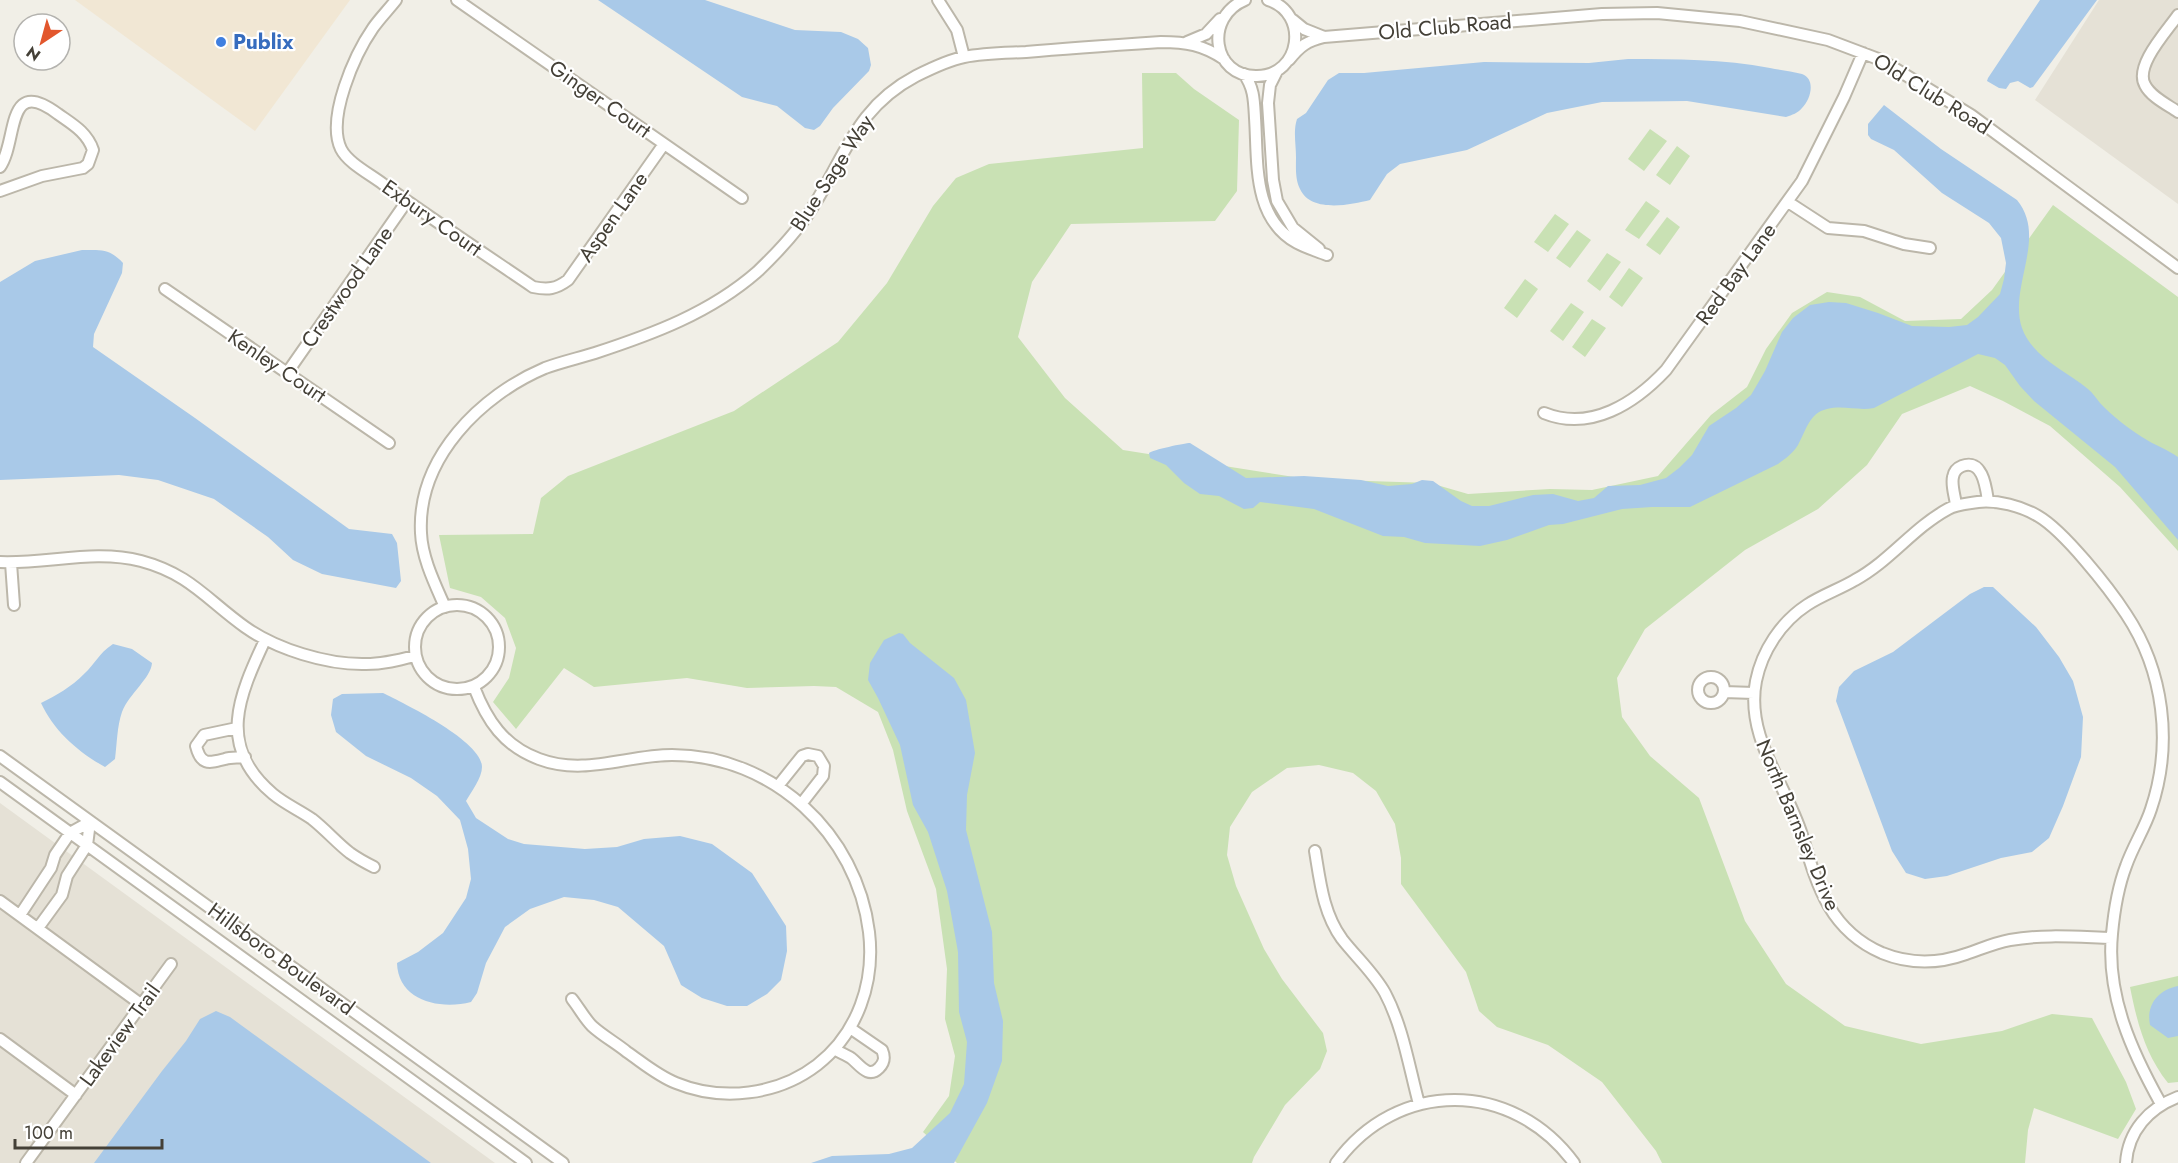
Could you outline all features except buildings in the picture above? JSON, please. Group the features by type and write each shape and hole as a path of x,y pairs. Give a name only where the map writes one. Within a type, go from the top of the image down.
{"street":[{"name":"Exbury Court","path":"396,0 362,47 343,92 337,134 341,150 351,161 407,201 533,287 547,290 559,287"},
{"name":"Ginger Court","path":"457,0 742,198"},
{"path":"938,0 957,30 964,57"},
{"path":"1270,0 1304,29 1324,37"},
{"name":"Blue Sage Way","path":"1186,42 1206,34 1241,1"},
{"name":"Old Club Road","path":"1277,71 1308,41 1324,37 1602,14 1657,13 1776,27 1828,40 1901,71 1971,115 2178,268"},
{"path":"2178,15 2145,63 2142,74 2145,85 2154,95 2178,112"},
{"path":"1224,16 1218,33 1218,43 1224,59"},
{"path":"1289,60 1296,36 1292,19"},
{"name":"Blue Sage Way","path":"445,607 425,555 421,534 421,512 435,467 448,445 464,426 480,409 524,378 547,368 657,332 709,306 736,289 758,271 798,228 814,205 854,131 893,91 914,77 964,57 1161,42 1186,42 1203,46 1244,74"},
{"name":"Red Bay Lane","path":"1544,413 1559,419 1590,418 1626,404 1647,390 1666,370 1788,202 1814,159 1863,53"},
{"path":"1244,74 1260,76 1277,71"},
{"path":"1244,74 1254,91 1260,192 1269,216 1274,224 1297,244 1327,255 1293,228 1278,201 1273,180 1268,103 1268,92 1277,71"},
{"path":"0,167 5,160 11,140 15,112 27,103 44,103 86,134 93,150 88,164 82,168 42,176 0,191"},
{"name":"Aspen Lane","path":"559,287 568,280 664,144"},
{"name":"Crestwood Lane","path":"287,373 407,201"},
{"path":"1788,202 1828,228 1864,231 1904,244 1930,248"},
{"name":"Kenley Court","path":"165,289 389,443"},
{"path":"1988,501 1985,480 1981,471 1966,465 1954,473 1952,480 1956,505 1988,501 2012,505 2038,516 2058,531 2105,585 2126,614 2143,642 2154,670 2163,733 2162,761 2151,810 2124,869 2111,938 2112,963 2121,1018 2131,1048 2161,1104"},
{"name":"North Barnsley Drive","path":"1956,505 1924,524 1878,565 1857,579 1805,606 1787,621 1762,658 1754,693 1756,722 1762,745 1801,831 1825,902 1838,921 1858,939 1879,952 1902,959 1928,962 1957,957 2008,940 2043,936 2111,938"},
{"path":"14,605 5,563 94,555 118,557 141,561 188,581 245,627 266,640 289,649 342,663 385,663 415,656"},
{"path":"466,606 476,610 486,616 497,634 499,654 495,665 490,674 474,687 459,689 441,686 424,675 415,656 415,644 422,624 430,615 445,607 466,606"},
{"path":"266,640 245,683 239,704 237,728 245,757 255,775 273,794 324,829 350,853 374,867"},
{"path":"474,687 483,710 493,726 525,753 543,760 561,765 583,767 651,756 696,756 746,770 778,786 802,803 820,821 836,842 858,885 864,907 871,956 869,980 862,1004 850,1028 834,1049 818,1064 798,1077 776,1086 728,1095 703,1092 676,1083 656,1073 591,1025 573,999"},
{"path":"1724,692 1754,693"},
{"path":"237,728 204,735 196,746 198,754 203,760 211,763 228,758 245,757"},
{"path":"778,786 802,756 813,754 818,756 824,766 823,776 802,803"},
{"name":"Hillsboro Boulevard","path":"0,756 563,1163"},
{"name":"Hillsboro Boulevard","path":"0,782 526,1163"},
{"path":"20,915 51,868 55,855 70,832 90,822"},
{"path":"38,928 62,895 67,876 87,845 90,822"},
{"path":"1315,851 1325,903 1331,918 1341,937 1384,992 1395,1016 1419,1104"},
{"path":"35,894 53,907"},
{"path":"0,901 142,1005"},
{"name":"Lakeview Trail","path":"26,1163 171,964"},
{"path":"834,1049 849,1057 862,1070 875,1071 881,1066 884,1061 882,1050 850,1028"},
{"path":"0,1039 76,1095"},
{"path":"2126,1163 2131,1140 2147,1114 2161,1104 2178,1097"},
{"path":"1336,1163 1358,1139 1384,1118 1419,1104 1440,1099 1478,1101 1515,1113 1533,1123 1549,1136 1563,1148 1574,1163"}],"shaded area":[{"path":"75,0 350,0 255,131"},
{"path":"2099,0 2178,0 2178,204 2035,100"},
{"path":"0,803 495,1163 0,1163"}],"green space":[{"path":"1142,73 1176,73 1194,89 1239,120 1237,191 1215,221 1071,224 1032,282 1018,337 1065,398 1123,450 1307,479 1430,483 1468,494 1550,489 1592,490 1658,476 1711,415 1747,387 1766,349 1792,313 1827,292 1860,297 1905,321 1961,319 1992,290 2053,205 2178,297 2178,551 2120,487 2050,426 1970,386 1902,414 1867,465 1818,509 1745,550 1645,629 1617,678 1622,717 1650,756 1699,798 1745,921 1786,984 1845,1026 1921,1044 2002,1031 2052,1014 2092,1018 2126,1082 2136,1109 2118,1139 2034,1108 2028,1130 2025,1163 1662,1163 1656,1151 1602,1082 1548,1045 1497,1027 1479,1011 1466,972 1401,884 1401,858 1395,824 1376,791 1353,773 1319,765 1287,768 1252,792 1230,827 1227,855 1236,886 1264,949 1282,979 1323,1033 1327,1051 1320,1069 1285,1105 1252,1163 957,1163 923,1132 949,1096 955,1056 945,1019 947,969 936,889 907,811 893,750 878,712 836,687 747,688 687,678 594,687 564,668 516,729 493,702 509,678 516,648 505,618 481,597 450,588 439,535 533,534 541,498 568,476 734,411 838,342 887,283 933,206 956,178 989,164 1143,148"},
{"path":"1650,129 1667,141 1644,171 1628,159"},
{"path":"1677,146 1690,156 1670,185 1656,175"},
{"path":"1646,201 1660,211 1639,239 1625,230"},
{"path":"1555,214 1569,224 1548,252 1534,242"},
{"path":"1667,217 1680,227 1660,255 1646,245"},
{"path":"1577,230 1591,240 1570,268 1556,258"},
{"path":"1607,253 1621,262 1600,291 1587,281"},
{"path":"1629,268 1643,278 1622,307 1609,297"},
{"path":"1525,279 1538,289 1517,318 1504,308"},
{"path":"1571,303 1584,312 1563,341 1550,331"},
{"path":"1592,319 1606,328 1585,357 1572,347"},
{"path":"2178,976 2178,1082 2168,1083 2153,1061 2143,1037 2130,987"}],"water":[{"path":"598,0 705,0 795,30 841,32 858,39 868,48 871,65 869,71 833,108 820,126 814,130 805,128 777,106 742,97"},
{"path":"2040,0 2097,0 2033,87 2030,88 2018,81 2010,83 2006,89 1999,88 1987,81 1988,78"},
{"path":"1628,59 1717,61 1790,71 1806,77 1811,90 1802,108 1797,113 1786,117 1687,101 1602,102 1547,113 1467,150 1400,164 1387,174 1370,200 1352,204 1332,205 1313,202 1305,197 1298,185 1295,138 1297,119 1306,113 1328,80 1339,73 1364,73 1484,62 1589,63"},
{"path":"1884,105 1941,149 2017,200 2026,215 2029,230 2029,246 2020,296 2019,312 2022,328 2033,347 2041,355 2088,389 2120,422 2178,457 2178,540 2115,467 2034,401 2005,365 1995,358 1978,354 1874,408 1839,408 1821,411 1812,418 1796,448 1781,462 1690,507 1622,509 1563,524 1549,525 1507,540 1480,546 1425,543 1404,537 1383,536 1314,509 1260,502 1253,508 1244,509 1219,496 1200,494 1184,483 1166,465 1150,458 1149,453 1151,452 1190,443 1246,478 1304,476 1361,480 1388,486 1412,484 1422,480 1433,481 1472,506 1489,506 1533,495 1553,494 1578,501 1594,498 1608,486 1640,485 1666,478 1692,455 1709,426 1751,395 1765,371 1782,332 1793,318 1810,305 1829,302 1846,303 1912,326 1949,327 1967,325 2000,294 2006,263 2001,238 1989,223 1942,193 1894,150 1871,139 1868,135 1868,124"},
{"path":"82,250 109,252 123,263 122,273 94,334 93,347 349,529 392,534 397,543 401,581 396,588 322,574 293,560 268,537 214,499 158,480 119,475 0,480 0,282 35,261"},
{"path":"1984,587 1993,587 2036,627 2059,657 2073,681 2083,717 2081,757 2049,838 2032,852 2001,858 1947,876 1925,879 1906,873 1892,851 1836,701 1839,687 1854,671 1893,652 1970,594"},
{"path":"899,633 954,678 966,700 975,753 967,795 966,830 992,932 994,983 1003,1021 1002,1061 987,1103 954,1163 811,1163 832,1156 889,1154 912,1148 950,1113 964,1084 967,1042 959,1012 958,952 947,891 928,832 913,805 900,745 868,680 870,663 884,640"},
{"path":"113,644 132,649 152,663 148,674 125,705 118,729 115,759 105,767 85,755 60,732 41,703 74,683"},
{"path":"383,693 441,724 470,746 479,757 482,771 466,801 476,818 508,839 524,844 585,849 617,847 644,839 680,836 712,844 752,873 786,926 787,951 781,980 767,994 747,1006 727,1006 702,998 681,985 664,946 618,907 594,900 564,897 530,909 505,927 486,963 477,993 471,1002 446,1005 423,1000 413,994 399,976 397,963 418,952 443,933 466,898 471,879 468,849 460,820 437,796 411,778 366,756 336,732 331,715 333,699 342,694"},
{"path":"2178,986 2178,1036 2168,1038 2150,1025 2150,1011 2159,995"},
{"path":"216,1011 230,1017 431,1163 94,1163 200,1019"}],"place":[{"name":"Publix","path":"221,42"}]}
